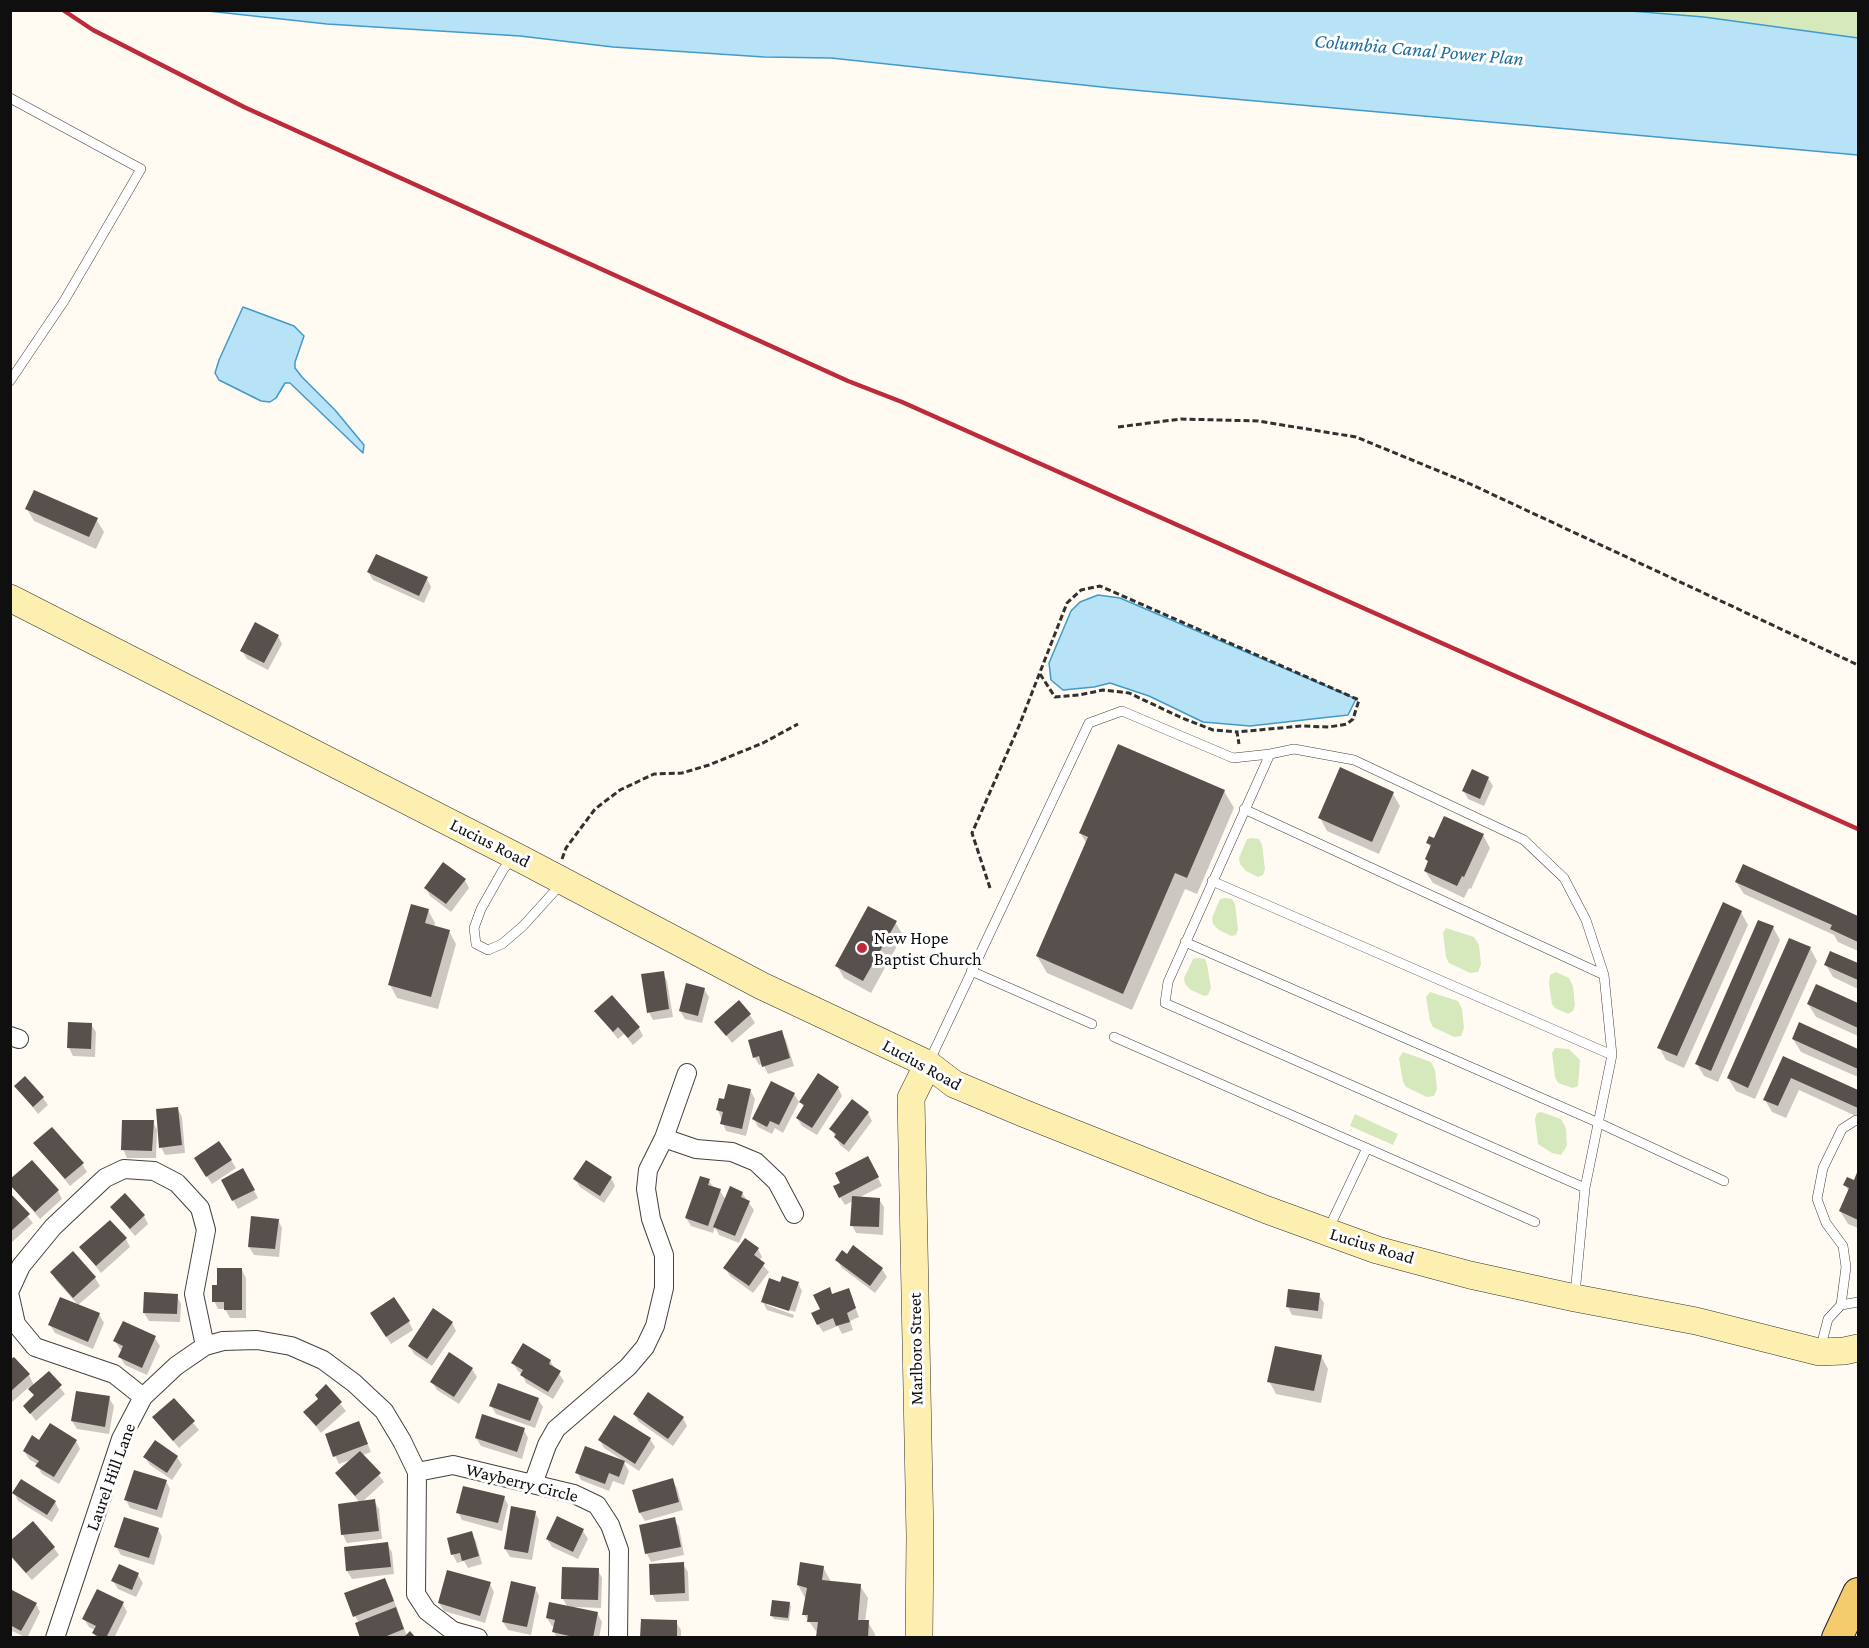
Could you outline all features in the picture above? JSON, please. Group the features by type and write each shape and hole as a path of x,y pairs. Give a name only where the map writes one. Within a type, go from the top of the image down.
{"main road":[{"path":"1837,1638 1858,1593"}],"street":[{"name":"Lucius Road","path":"10,598 560,879 762,986 928,1064 954,1084 1327,1233 1377,1250 1470,1275 1845,1353"},
{"name":"Marlboro Street","path":"919,1638 920,1536 911,1098 928,1064"},
{"path":"533,1484 547,1445 556,1429 628,1367 645,1347 655,1326 664,1288 664,1255 651,1219 646,1189 648,1170 664,1138 687,1073"},
{"path":"664,1138 696,1149 732,1152 756,1161 777,1182 794,1214"},
{"path":"10,1290 21,1266 52,1227 105,1178 124,1169 154,1171 177,1183 200,1208 206,1230 194,1294 204,1346"},
{"path":"10,1297 16,1324 35,1347 114,1374 143,1397"},
{"name":"Laurel Hill Lane","path":"55,1638 121,1438 143,1397 176,1366 204,1346 223,1341 257,1340 291,1346 323,1360 354,1383 384,1411 417,1472 416,1594 427,1611 453,1631 478,1638"},
{"name":"Wayberry Circle","path":"417,1472 453,1465 574,1494 597,1504 610,1525 619,1550 618,1638"}],"lane":[{"path":"10,98 141,169 64,301 10,381"},
{"path":"928,1064 1089,723 1122,711 1233,758 1294,749 1354,760 1524,840 1564,878 1586,920 1604,975 1612,1056 1585,1188 1575,1298"},
{"path":"1270,754 1168,982 1165,1003 1585,1188"},
{"path":"1244,809 1604,975"},
{"path":"514,856 503,870 481,909 474,928 476,944 488,950 502,944 523,926 560,879"},
{"path":"1212,882 1612,1056"},
{"path":"1185,942 1599,1123 1724,1181"},
{"path":"971,971 1092,1024"},
{"path":"1114,1037 1535,1222"},
{"path":"1845,1353 1828,1319 1841,1305 1846,1267 1843,1246 1826,1223 1817,1199 1823,1168 1842,1128 1858,1121"},
{"path":"1327,1233 1367,1148"},
{"path":"1841,1305 1858,1302"}],"path":[{"path":"1118,427 1181,419 1258,421 1356,437 1468,483 1858,665"},
{"path":"990,888 972,833 1019,726 1067,603 1081,590 1100,586 1359,700 1353,719 1347,724 1237,732 1241,757"},
{"path":"560,879 566,848 595,809 620,790 654,774 682,773 709,765 763,743 798,724"}],"green space":[{"path":"1631,11 1858,11 1858,38 1704,17"},
{"path":"1247,839 1259,839 1262,845 1265,869 1263,875 1258,877 1246,871 1240,864 1239,858"},
{"path":"1220,899 1232,899 1235,904 1238,929 1236,935 1231,936 1213,924 1212,918"},
{"path":"1446,928 1474,937 1479,945 1481,964 1478,972 1470,973 1449,963 1443,933"},
{"path":"1193,959 1205,959 1211,988 1208,995 1204,996 1191,990 1185,984 1184,978"},
{"path":"1556,972 1569,978 1573,986 1575,1006 1568,1014 1555,1008 1552,1004 1550,975"},
{"path":"1430,992 1458,1001 1462,1009 1464,1028 1461,1036 1454,1037 1433,1027 1426,997"},
{"path":"1555,1048 1569,1049 1580,1060 1578,1086 1573,1088 1558,1083 1552,1053"},
{"path":"1403,1052 1431,1062 1435,1070 1437,1089 1434,1096 1427,1097 1406,1087 1399,1058"},
{"path":"1541,1112 1561,1119 1566,1128 1567,1146 1561,1155 1552,1153 1538,1144 1535,1119 1537,1113"},
{"path":"1355,1114 1398,1134 1393,1145 1350,1126"}],"water":[{"name":"Columbia Canal Power Plan","path":"208,11 1631,11 1704,17 1858,38 1858,155 1111,88 831,58 764,57 613,47 520,36 327,24"},
{"path":"243,307 294,326 304,336 295,368 364,445 363,453 290,383 285,383 276,398 270,402 261,401 219,380 215,373 219,360"},
{"path":"1098,595 1120,598 1356,699 1348,715 1250,726 1203,722 1149,696 1110,683 1063,690 1051,680 1049,663 1071,611 1080,602"}],"building":[{"path":"34,490 98,518 89,537 25,509"},
{"path":"376,554 428,577 419,596 367,572"},
{"path":"255,622 279,635 264,663 240,651"},
{"path":"1118,744 1225,790 1187,878 1175,873 1123,994 1036,956 1088,837 1079,833"},
{"path":"1340,767 1394,792 1372,842 1318,818"},
{"path":"1472,769 1489,777 1480,799 1462,791"},
{"path":"1444,816 1484,834 1464,877 1462,876 1457,886 1424,871 1428,861 1425,859 1431,845 1426,843 1429,836 1434,838"},
{"path":"443,862 466,879 446,904 424,888"},
{"path":"1743,864 1858,916 1858,942 1830,929 1832,925 1735,882"},
{"path":"1723,902 1742,911 1677,1056 1657,1048"},
{"path":"411,904 429,909 425,923 450,930 431,997 388,985"},
{"path":"868,906 897,921 863,981 835,966"},
{"path":"1758,920 1774,926 1711,1071 1695,1064"},
{"path":"1789,938 1811,947 1748,1088 1727,1078"},
{"path":"1830,951 1858,963 1858,980 1824,965"},
{"path":"664,971 669,1009 647,1013 641,974"},
{"path":"686,983 705,988 698,1016 679,1011"},
{"path":"1816,984 1858,1003 1858,1028 1807,1004"},
{"path":"612,995 640,1027 628,1038 618,1027 613,1032 594,1011"},
{"path":"739,1000 751,1014 726,1036 714,1022"},
{"path":"68,1022 92,1023 91,1049 67,1048"},
{"path":"1799,1022 1858,1049 1858,1069 1792,1039"},
{"path":"782,1030 790,1058 762,1067 759,1056 753,1058 748,1040"},
{"path":"1783,1056 1858,1090 1858,1108 1791,1078 1778,1106 1763,1100"},
{"path":"818,1073 839,1087 812,1128 796,1118 804,1105 799,1102"},
{"path":"25,1076 44,1097 33,1107 14,1086"},
{"path":"771,1081 795,1093 779,1125 770,1121 767,1127 752,1119"},
{"path":"728,1084 751,1089 742,1129 720,1124 723,1112 716,1110 719,1098 724,1099"},
{"path":"852,1099 869,1112 844,1145 834,1137 836,1134 829,1129"},
{"path":"178,1107 182,1145 159,1148 156,1109"},
{"path":"122,1120 154,1120 152,1151 121,1150"},
{"path":"52,1127 84,1163 65,1179 33,1143"},
{"path":"219,1141 232,1160 206,1177 194,1158"},
{"path":"868,1156 879,1177 839,1198 833,1186 840,1183 835,1173"},
{"path":"32,1160 59,1190 35,1212 10,1185 10,1179"},
{"path":"586,1160 612,1177 600,1196 573,1179"},
{"path":"243,1168 255,1190 232,1201 221,1180"},
{"path":"1858,1170 1858,1220 1839,1211 1849,1188 1843,1185 1847,1177 1854,1180"},
{"path":"700,1176 710,1179 708,1185 721,1189 708,1226 685,1218"},
{"path":"730,1186 743,1192 741,1197 750,1201 735,1236 713,1227"},
{"path":"10,1193 30,1214 10,1232"},
{"path":"125,1193 145,1215 130,1229 110,1207"},
{"path":"852,1196 880,1198 879,1227 850,1226"},
{"path":"251,1216 279,1219 275,1249 248,1247"},
{"path":"110,1220 127,1238 96,1266 79,1247"},
{"path":"745,1238 759,1248 754,1255 765,1263 749,1286 723,1268"},
{"path":"853,1245 883,1268 870,1286 835,1260 842,1250 847,1254"},
{"path":"73,1251 96,1277 73,1298 50,1272"},
{"path":"217,1268 242,1268 242,1310 224,1310 224,1302 212,1302 212,1285 217,1285"},
{"path":"782,1276 799,1282 789,1311 761,1302 769,1278 780,1282"},
{"path":"830,1287 832,1294 849,1288 856,1308 847,1313 850,1322 836,1326 833,1318 817,1325 811,1313 820,1309 813,1295"},
{"path":"1288,1289 1320,1293 1318,1311 1286,1307"},
{"path":"144,1292 178,1294 177,1314 143,1313"},
{"path":"60,1297 100,1313 88,1342 48,1325"},
{"path":"394,1297 410,1321 386,1337 370,1313"},
{"path":"433,1308 453,1322 427,1359 408,1346"},
{"path":"123,1321 156,1336 142,1368 118,1357 123,1346 113,1341"},
{"path":"523,1343 551,1360 549,1364 561,1371 548,1392 520,1375 523,1370 511,1363"},
{"path":"1275,1346 1322,1355 1314,1391 1267,1382"},
{"path":"449,1352 473,1368 454,1397 430,1382"},
{"path":"14,1357 30,1374 10,1392 10,1360"},
{"path":"49,1371 62,1385 30,1414 23,1406 34,1395 28,1389"},
{"path":"498,1383 539,1398 530,1421 489,1406"},
{"path":"326,1384 342,1402 316,1426 303,1412 318,1399 315,1395"},
{"path":"76,1391 110,1396 105,1427 71,1421"},
{"path":"648,1392 684,1417 668,1439 633,1414"},
{"path":"174,1398 195,1421 173,1441 152,1417"},
{"path":"482,1414 525,1428 517,1452 475,1438"},
{"path":"614,1415 651,1438 635,1464 598,1440"},
{"path":"359,1421 368,1444 333,1457 325,1434"},
{"path":"50,1423 77,1440 54,1477 35,1466 39,1461 23,1451 32,1435 39,1440"},
{"path":"155,1440 178,1456 167,1473 143,1457"},
{"path":"585,1446 625,1461 619,1477 609,1473 605,1484 575,1473"},
{"path":"360,1451 381,1473 355,1496 335,1473"},
{"path":"134,1470 167,1480 157,1510 124,1500"},
{"path":"673,1478 679,1502 639,1513 632,1490"},
{"path":"21,1479 56,1501 47,1515 12,1493"},
{"path":"463,1486 505,1496 498,1523 456,1513"},
{"path":"375,1499 379,1531 341,1535 338,1504"},
{"path":"511,1506 536,1511 528,1553 504,1549"},
{"path":"557,1516 584,1529 573,1552 546,1539"},
{"path":"124,1517 159,1528 149,1558 114,1547"},
{"path":"675,1517 681,1547 645,1554 639,1525"},
{"path":"33,1521 55,1547 26,1573 10,1555 10,1541"},
{"path":"472,1531 479,1556 462,1561 460,1553 451,1555 447,1538"},
{"path":"388,1542 391,1567 346,1571 344,1547"},
{"path":"684,1562 685,1593 650,1595 649,1564"},
{"path":"800,1562 824,1566 822,1580 861,1584 858,1620 869,1620 868,1638 816,1637 818,1622 807,1622 808,1615 802,1615 807,1588 797,1585"},
{"path":"119,1564 139,1573 132,1590 111,1581"},
{"path":"562,1567 599,1568 598,1600 561,1599"},
{"path":"447,1570 491,1582 480,1616 438,1603"},
{"path":"385,1578 394,1601 353,1617 344,1593"},
{"path":"511,1581 536,1587 527,1627 502,1622"},
{"path":"10,1589 37,1603 21,1631 10,1625"},
{"path":"97,1589 124,1602 106,1638 92,1633 96,1626 82,1619"},
{"path":"772,1600 790,1602 788,1618 770,1616"},
{"path":"549,1602 598,1612 593,1638 578,1638 552,1632 555,1620 546,1618"},
{"path":"396,1607 404,1629 382,1638 360,1638 355,1623"},
{"path":"641,1619 677,1620 677,1638 640,1638"},
{"path":"410,1631 416,1638 403,1638"}],"railway":[{"path":"63,10 93,30 244,107 848,381 902,402 1858,829"}],"place":[{"name":"New Hope Baptist Church","path":"862,948"}]}
